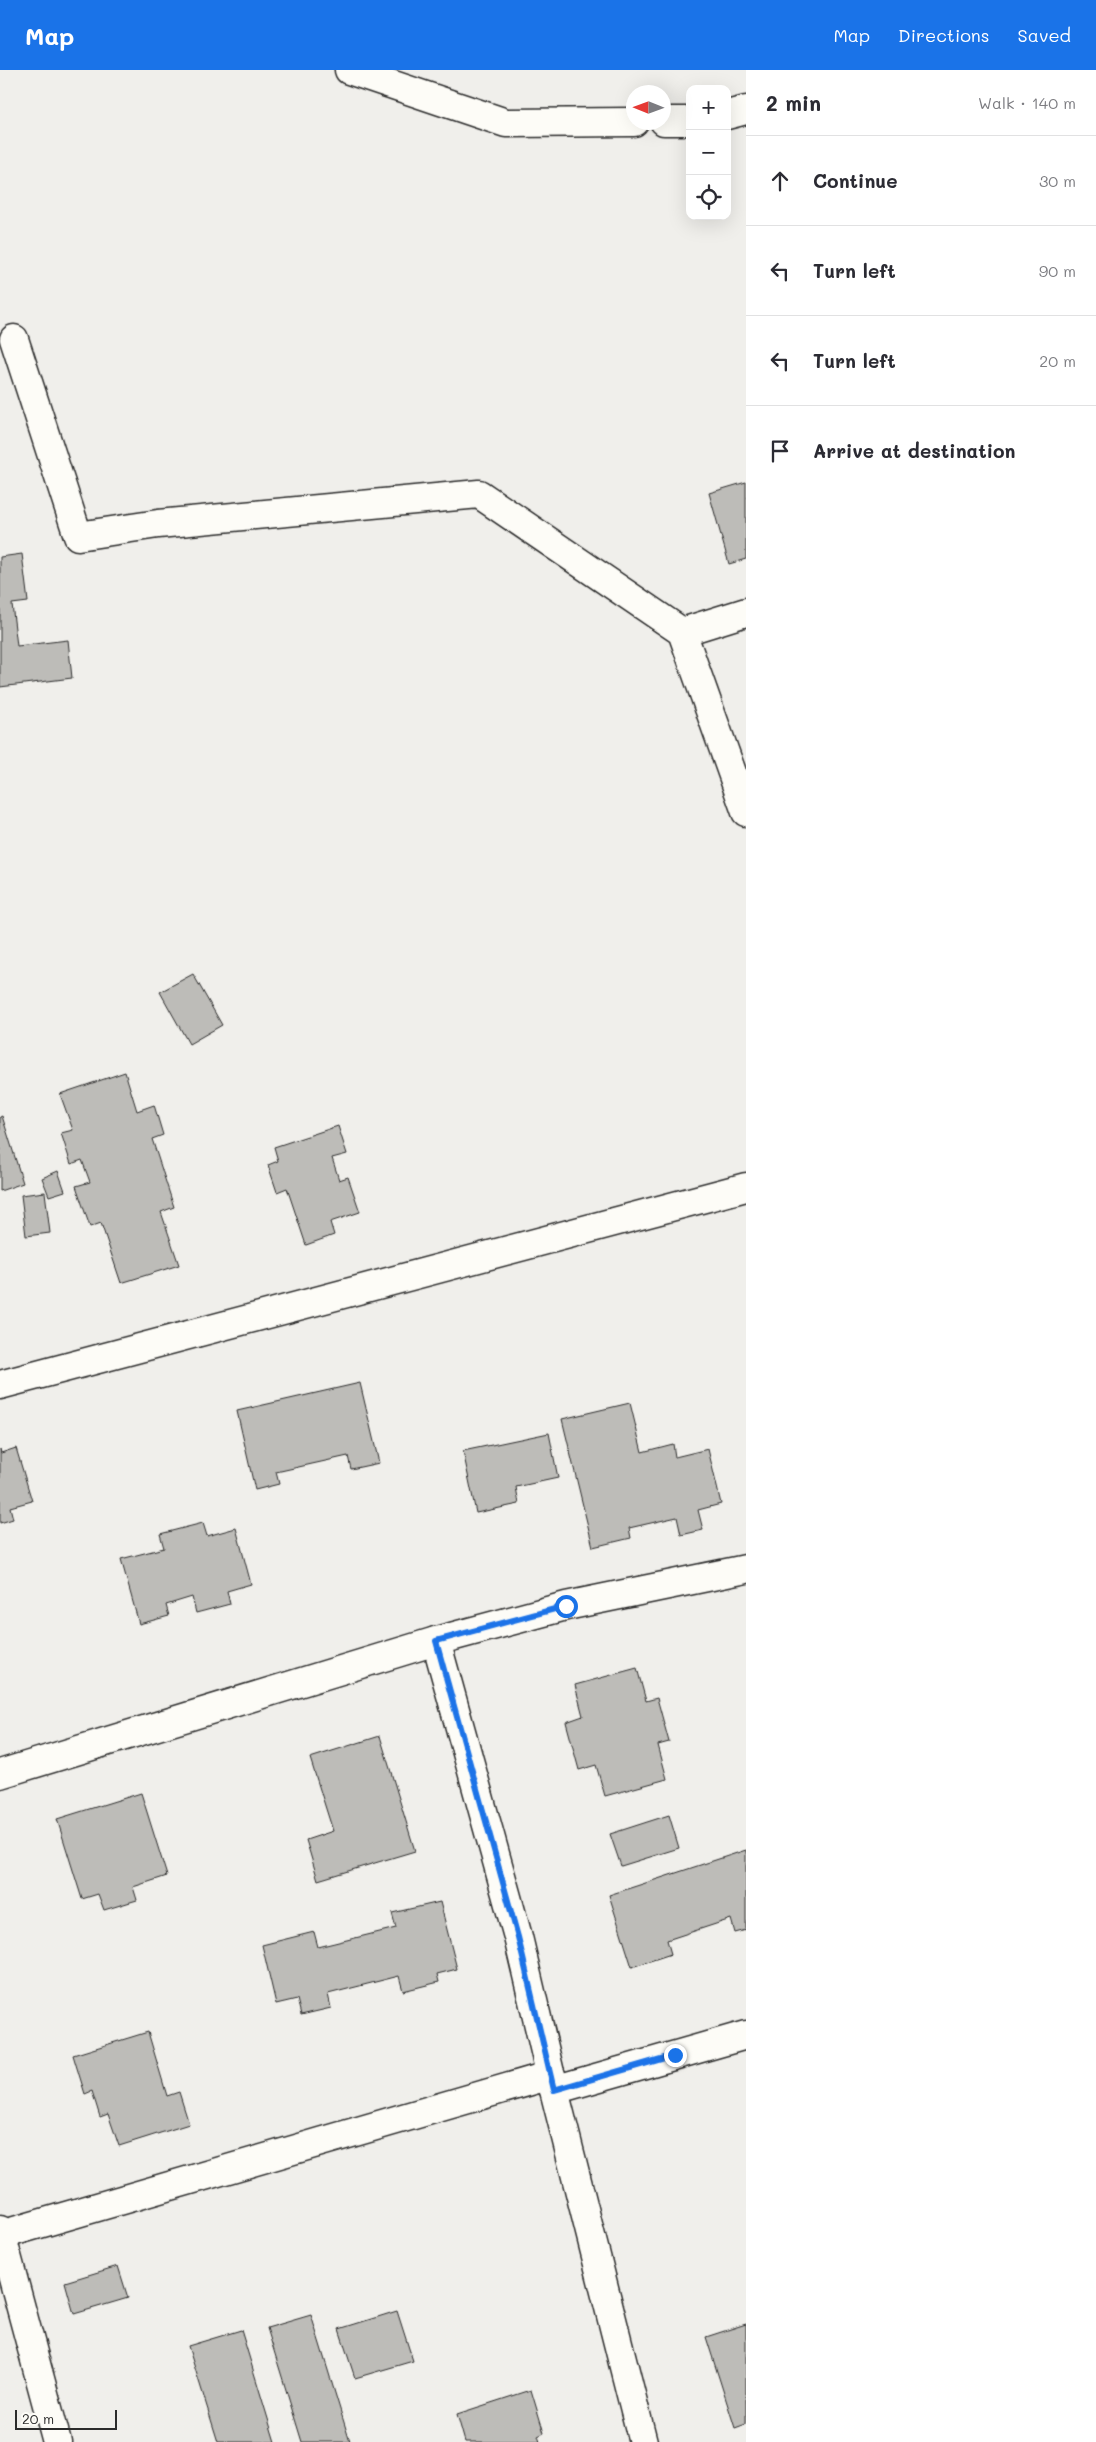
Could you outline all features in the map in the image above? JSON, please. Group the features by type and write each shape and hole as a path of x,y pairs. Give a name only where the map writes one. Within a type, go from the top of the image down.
{"street":[{"path":"349,70 506,123 626,122"},
{"path":"731,114 746,110"},
{"path":"671,121 686,121"},
{"path":"14,339 78,536 158,524 479,494 682,632 746,812"},
{"path":"682,632 746,612"},
{"path":"0,1385 746,1187"},
{"path":"0,1774 436,1641 566,1606 746,1569"},
{"path":"436,1641 518,1937 552,2083 643,2442"},
{"path":"57,2442 1,2232 552,2083 746,2035"}],"building":[{"path":"746,482 746,559 729,564 709,493"},
{"path":"22,554 28,602 12,604 17,646 68,640 72,678 0,687 0,557"},
{"path":"193,974 222,1025 189,1044 160,992"},
{"path":"125,1072 137,1111 154,1105 163,1135 152,1139 174,1207 161,1212 179,1265 121,1283 101,1223 90,1227 76,1186 90,1182 82,1160 71,1164 61,1133 73,1130 60,1094"},
{"path":"2,1116 23,1183 0,1191 0,1117"},
{"path":"338,1126 347,1154 332,1158 339,1180 348,1177 360,1212 330,1222 334,1235 306,1245 287,1188 277,1192 268,1165 278,1161 274,1147"},
{"path":"58,1171 65,1191 49,1196 42,1178"},
{"path":"45,1192 50,1233 26,1236 21,1195"},
{"path":"360,1383 379,1463 351,1469 348,1456 276,1472 279,1484 255,1490 237,1411"},
{"path":"630,1403 642,1452 673,1444 675,1457 708,1449 721,1504 698,1510 703,1530 681,1535 677,1517 629,1528 631,1538 593,1547 562,1419"},
{"path":"549,1433 558,1478 516,1487 519,1504 476,1513 463,1451"},
{"path":"16,1448 32,1501 10,1507 13,1519 0,1523 0,1449 1,1453"},
{"path":"203,1523 207,1536 236,1528 251,1584 227,1591 230,1604 196,1613 192,1597 166,1605 169,1616 139,1624 121,1559 164,1548 160,1534"},
{"path":"637,1668 646,1701 657,1698 669,1742 658,1745 667,1779 605,1796 596,1765 579,1770 566,1722 583,1716 575,1685"},
{"path":"380,1736 415,1851 318,1880 306,1840 333,1831 310,1758"},
{"path":"141,1793 167,1876 133,1887 137,1900 104,1910 98,1894 82,1899 57,1819"},
{"path":"669,1815 679,1848 621,1866 610,1834"},
{"path":"746,1850 746,1930 735,1933 731,1919 667,1940 671,1954 632,1967 609,1895"},
{"path":"440,1902 457,1969 437,1974 439,1982 403,1991 399,1976 328,1994 331,2008 301,2015 297,1999 276,2004 262,1945 314,1932 318,1947 396,1928 392,1913"},
{"path":"148,2032 167,2096 179,2092 189,2124 119,2146 108,2114 100,2117 92,2091 85,2094 73,2055"},
{"path":"118,2266 128,2298 74,2314 65,2282"},
{"path":"397,2311 413,2361 355,2378 339,2329"},
{"path":"311,2315 350,2442 302,2442 267,2328"},
{"path":"746,2324 746,2424 735,2428 706,2337"},
{"path":"241,2330 275,2442 218,2442 188,2346"},
{"path":"531,2390 544,2433 538,2436 540,2442 465,2442 457,2414"}],"route":[{"path":"566,1606 436,1641 518,1937 554,2090 675,2055"}]}
